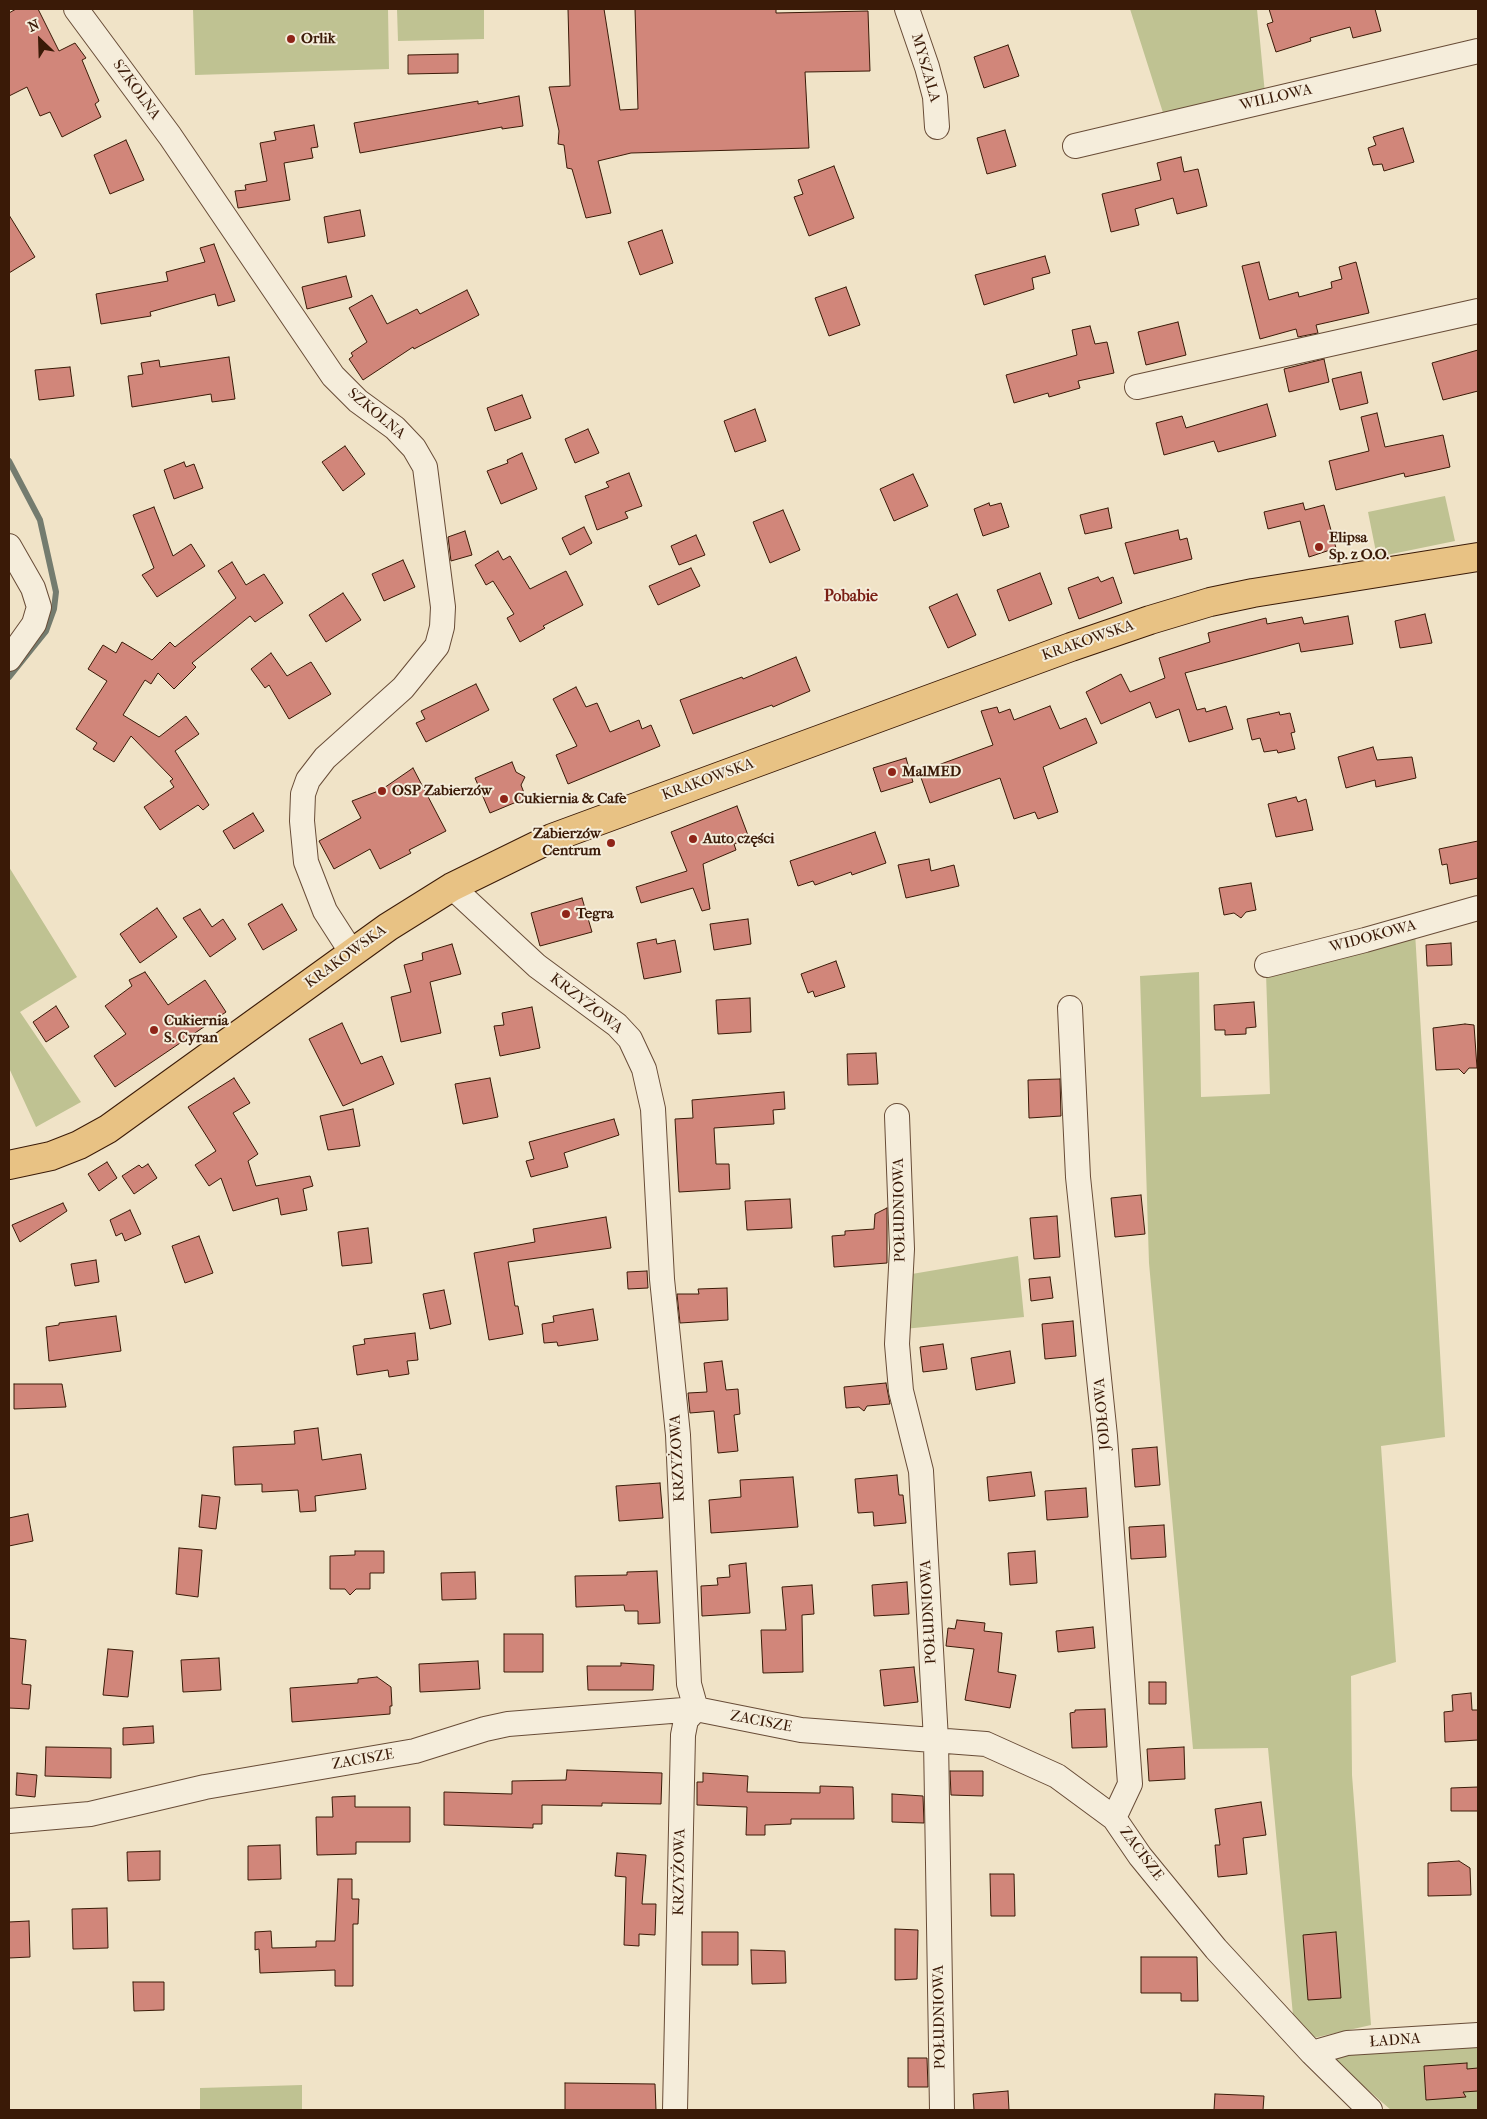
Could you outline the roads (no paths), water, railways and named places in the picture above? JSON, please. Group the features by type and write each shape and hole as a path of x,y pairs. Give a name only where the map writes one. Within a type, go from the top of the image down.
{"main road":[{"name":"KRAKOWSKA","path":"9,1165 51,1156 79,1145 108,1129 388,926 452,887 552,838 1070,647 1150,620 1210,602 1253,593 1478,558"}],"street":[{"name":"SZKOLNA","path":"76,9 170,136 333,376 358,401 395,428 414,448 425,467 443,607 442,627 437,646 403,688 325,758 308,780 303,794 302,820 306,862 325,911 352,952"},
{"name":"MYSZALA","path":"907,9 929,74 935,97 938,127"},
{"name":"WILLOWA","path":"1075,146 1478,51"},
{"path":"1137,387 1478,311"},
{"path":"9,546 33,588 39,607 34,624 9,659"},
{"name":"KRZYŻOWA","path":"452,887 537,966 617,1025 630,1039 644,1069 653,1109 662,1279 678,1436 689,1684 696,1709 686,1720 683,1735 675,2110"},
{"name":"WIDOKOWA","path":"1267,965 1478,908"},
{"name":"JODŁOWA","path":"1070,1008 1078,1177 1105,1436 1130,1784 1114,1818"},
{"name":"POŁUDNIOWA","path":"897,1116 902,1249 897,1344 901,1392 921,1472 936,1740 942,2110"},
{"name":"ZACISZE","path":"9,1821 90,1814 205,1787 415,1751 485,1729 508,1724 696,1709 801,1730 986,1744 1057,1776 1114,1818 1140,1856 1216,1949 1312,2053 1370,2110"},
{"name":"ŁADNA","path":"1312,2053 1348,2044 1478,2035"}],"waterway":[{"path":"9,461 40,520 56,592 54,609 46,631 9,677"}],"place":[{"name":"Orlik","path":"291,39"},
{"name":"Elipsa Sp. z O.O.","path":"1319,547"},
{"name":"MalMED","path":"892,772"},
{"name":"OSP Zabierzów","path":"382,791"},
{"name":"Cukiernia & Cafe","path":"504,799"},
{"name":"Auto części","path":"693,839"},
{"name":"Zabierzów Centrum","path":"611,843"},
{"name":"Tegra","path":"566,914"},
{"name":"Cukiernia S. Cyran","path":"154,1030"}],"district":[{"name":"Pobabie","path":"851,597"}]}
